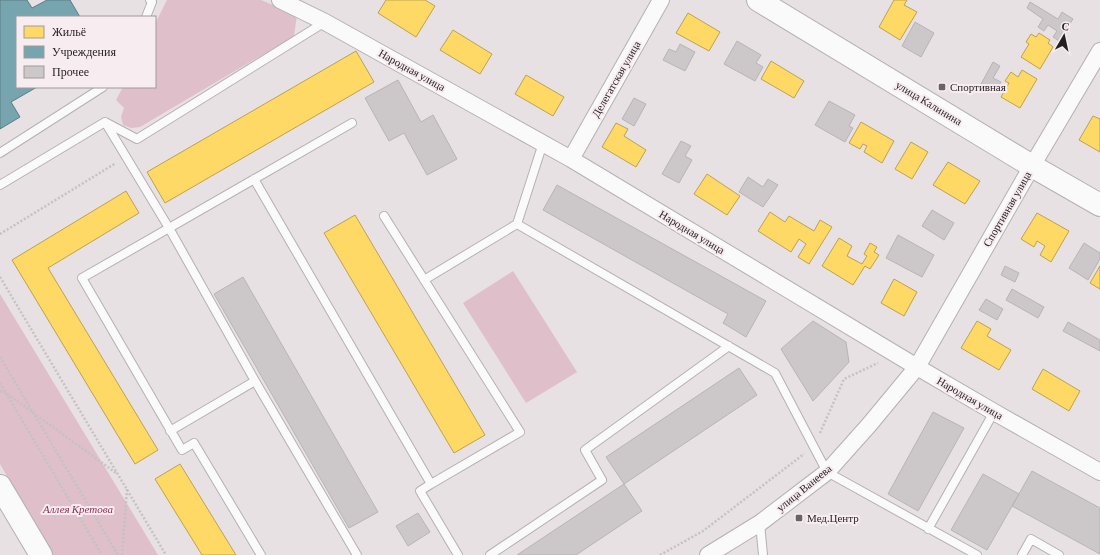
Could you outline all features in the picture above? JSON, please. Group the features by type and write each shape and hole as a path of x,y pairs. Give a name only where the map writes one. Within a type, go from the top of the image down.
{"street":[{"name":"Народная улица","path":"280,0 325,22 571,159 917,367 1100,472"},
{"name":"Делегатская улица","path":"571,159 661,0"},
{"name":"улица Калинина","path":"758,0 1032,166 1100,205"},
{"name":"Спортивная улица","path":"917,367 1032,166 1100,51"},
{"name":"улица Ванеева","path":"708,555 760,523 827,472 869,425 917,367"},
{"path":"0,486 41,555"}],"lane":[{"path":"146,16 152,2 150,0"},
{"path":"105,122 136,138 325,22"},
{"path":"0,153 101,88"},
{"path":"105,122 169,228 255,381 357,555"},
{"path":"0,185 105,122"},
{"path":"261,555 194,443 182,450 82,278 352,123"},
{"path":"424,280 517,224 543,143"},
{"path":"254,179 431,484"},
{"path":"384,216 520,432 420,491 458,555"},
{"path":"517,224 776,373 827,472 977,555"},
{"path":"490,555 602,480 586,450 729,346"},
{"path":"170,431 255,381"},
{"path":"928,529 994,412"},
{"path":"760,523 763,555"},
{"path":"1022,555 1031,539 1059,555"}],"path":[{"path":"0,234 126,157"},
{"path":"0,277 166,555"},
{"path":"0,357 118,555"},
{"path":"660,555 703,531 814,447 844,379 882,361"},
{"path":"0,383 102,555"},
{"path":"0,391 6,393 118,475"},
{"path":"122,555 127,489"}],"green space":[{"path":"167,0 261,0 297,15 294,36 140,127 131,128 123,125 121,117 124,108 116,100 122,88 156,88 156,22"},
{"path":"513,271 577,372 526,403 463,303"},
{"name":"Аллея Кретова","path":"0,294 158,555 53,555 0,464"}],"building: Жильё":[{"path":"386,0 425,0 435,6 416,37 378,13"},
{"path":"894,0 907,0 904,5 917,12 900,40 879,27"},
{"path":"688,13 720,32 709,51 676,33"},
{"path":"453,30 492,54 480,74 440,50"},
{"path":"1039,33 1050,40 1048,43 1053,47 1040,69 1021,57 1029,44 1026,42 1031,34 1036,37"},
{"path":"356,51 374,82 165,203 147,172"},
{"path":"771,61 804,81 794,98 761,79"},
{"path":"1022,70 1037,79 1020,108 1001,97 1009,83 1005,81 1011,72 1018,77"},
{"path":"526,75 564,97 553,116 515,94"},
{"path":"1093,116 1100,119 1100,152 1079,140"},
{"path":"861,122 894,141 882,163 864,152 867,146 863,144 860,149 849,143"},
{"path":"616,123 628,129 624,136 646,150 636,167 602,147"},
{"path":"911,142 928,152 912,179 895,169"},
{"path":"948,162 980,181 965,204 933,185"},
{"path":"707,174 740,196 727,215 694,194"},
{"path":"126,191 139,213 48,268 158,450 135,464 12,260"},
{"path":"770,212 785,222 789,216 814,231 820,220 832,227 809,264 798,257 806,244 799,239 791,252 758,231"},
{"path":"1037,213 1069,231 1051,262 1040,255 1045,246 1037,241 1034,247 1021,239"},
{"path":"355,215 485,435 454,453 324,233"},
{"path":"839,238 852,246 847,256 862,264 867,256 864,254 870,243 877,247 874,252 879,255 870,269 865,266 853,285 822,266"},
{"path":"1100,266 1100,289 1090,283"},
{"path":"894,279 917,292 904,316 881,303"},
{"path":"977,321 991,329 987,336 1011,350 999,370 961,348"},
{"path":"1043,369 1080,391 1069,411 1032,389"},
{"path":"180,464 236,555 202,555 155,479"}],"building: Учреждения":[{"path":"0,0 27,0 32,8 47,0 70,0 79,16 16,16 16,88 35,88 11,102 20,117 0,129"}],"building: Прочее":[{"path":"1030,2 1058,19 1062,12 1073,19 1059,41 1053,37 1057,31 1048,25 1044,31 1038,27 1043,19 1027,8"},
{"path":"915,22 934,33 921,57 902,46"},
{"path":"737,41 761,55 756,63 763,67 755,81 724,64"},
{"path":"680,44 695,52 685,71 663,60 669,49 676,52"},
{"path":"993,62 1000,66 993,78 1001,82 995,92 981,84"},
{"path":"398,80 421,122 433,115 457,159 427,175 404,133 389,141 365,98"},
{"path":"634,98 646,104 634,126 622,119"},
{"path":"829,101 855,115 849,126 853,128 845,142 815,125"},
{"path":"681,141 691,146 685,156 692,160 679,183 662,174"},
{"path":"748,177 763,187 768,179 778,185 763,207 739,192"},
{"path":"557,185 766,301 746,337 723,323 728,314 543,210"},
{"path":"932,210 954,223 944,240 922,226"},
{"path":"898,235 934,255 922,277 886,258"},
{"path":"1084,243 1100,253 1100,259 1088,280 1069,268"},
{"path":"1005,266 1019,273 1015,282 1001,275"},
{"path":"243,277 378,512 349,528 214,294"},
{"path":"1012,289 1044,307 1038,318 1006,300"},
{"path":"986,299 1003,309 997,320 979,310"},
{"path":"813,321 846,342 849,362 813,401 781,349"},
{"path":"1068,322 1100,340 1100,351 1063,331"},
{"path":"739,368 757,395 624,484 606,457"},
{"path":"933,412 964,428 918,511 888,494"},
{"path":"1032,471 1100,508 1100,554 1012,506"},
{"path":"983,474 1019,494 987,550 951,530"},
{"path":"624,484 642,511 576,555 517,555"},
{"path":"418,513 430,532 408,546 396,526"}],"place":[{"name":"Спортивная","path":"942,87"},
{"name":"Мед.Центр","path":"799,518"}]}
